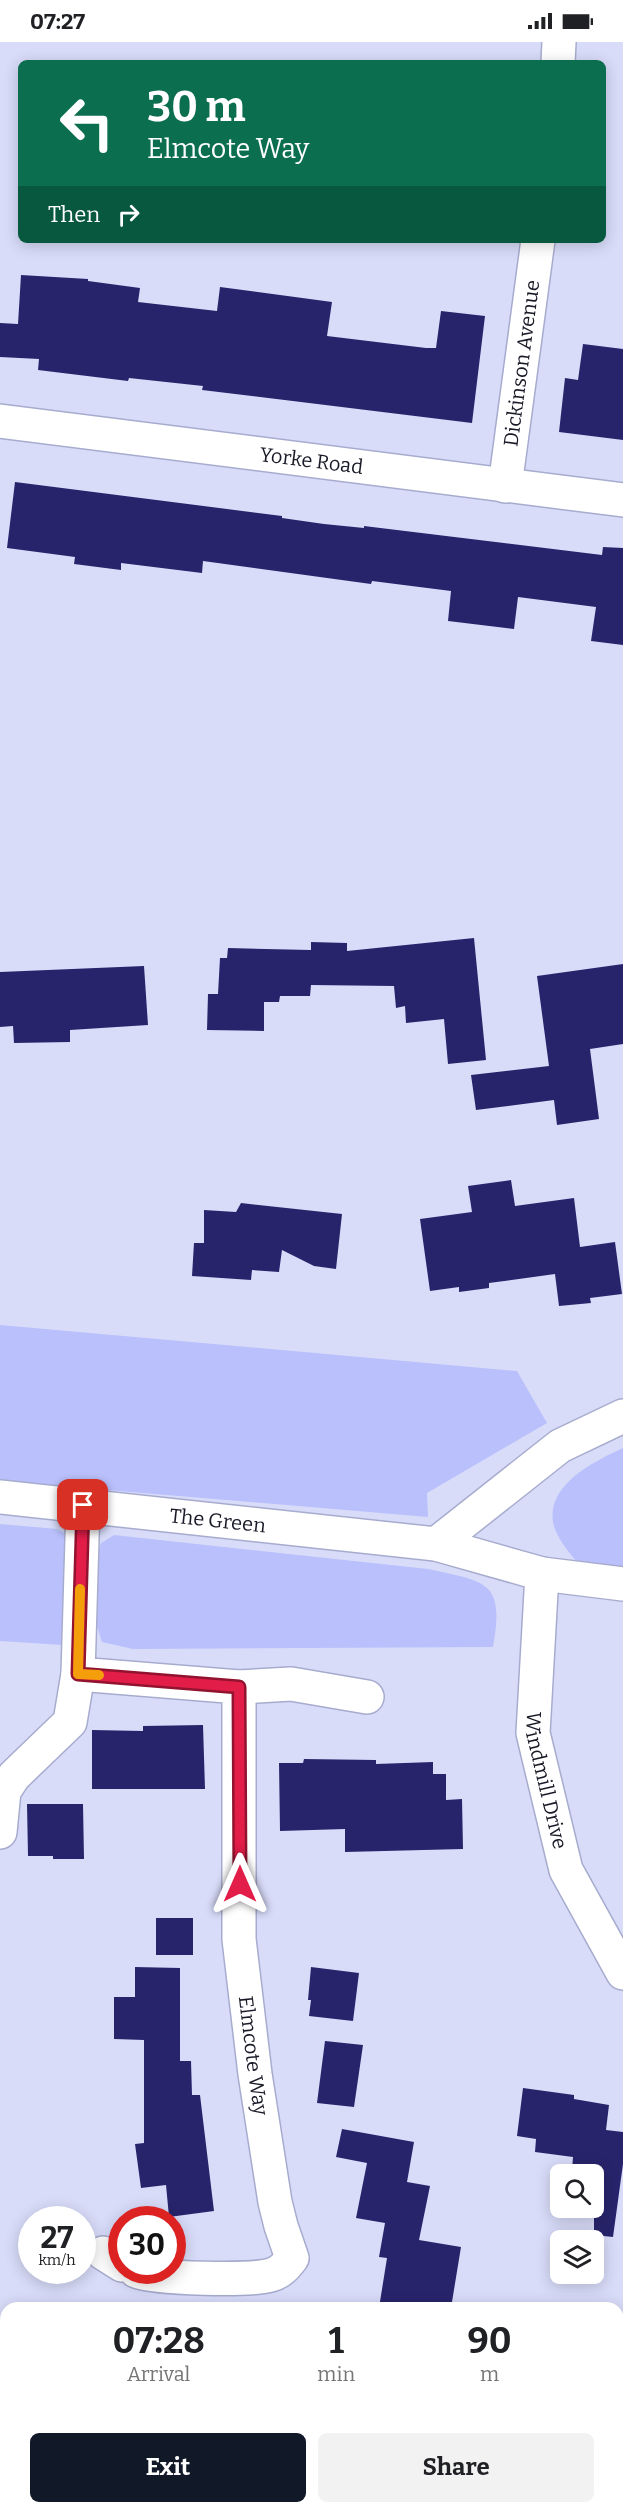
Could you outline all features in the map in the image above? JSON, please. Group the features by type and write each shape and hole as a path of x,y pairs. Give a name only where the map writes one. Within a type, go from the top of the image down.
{"street":[{"path":"558,60 560,42"},
{"name":"Dickinson Avenue","path":"505,486 538,243"},
{"name":"Yorke Road","path":"0,421 623,500"},
{"path":"436,1544 560,1446 623,1416"},
{"name":"The Green","path":"0,1497 436,1544 542,1574 623,1584"},
{"path":"0,1832 4,1791 14,1776 70,1722 78,1674 83,1505"},
{"name":"Windmill Drive","path":"542,1574 533,1733 566,1870 623,1973"},
{"path":"78,1674 239,1687 291,1684 367,1696"},
{"name":"Elmcote Way","path":"186,2277 254,2278 282,2270 292,2258 280,2226 275,2202 255,2074 239,1939 239,1687"}],"shaded area":[{"path":"0,1325 517,1371 547,1423 427,1493 428,1517 0,1481"},
{"path":"623,1448 623,1567 577,1562 554,1528 553,1508 557,1496 565,1485 587,1467"},
{"path":"0,1524 57,1529 67,1535 63,1645 0,1641"},
{"path":"114,1535 428,1569 464,1577 487,1588 493,1596 496,1625 493,1647 133,1649 102,1642 96,1623 96,1559 101,1543"}],"building":[{"path":"21,275 88,279 88,281 140,288 138,302 217,311 220,287 332,302 327,336 426,348 436,348 441,311 485,316 472,423 202,390 203,386 129,378 128,381 38,370 39,359 0,357 0,323 18,324"},
{"path":"583,344 623,349 623,440 559,432 565,378 578,380"},
{"path":"15,482 282,516 282,518 324,524 364,528 364,526 602,555 603,547 623,548 623,645 591,641 596,607 518,597 514,629 448,621 451,591 372,581 371,584 203,561 202,573 121,563 121,570 74,564 75,557 7,548"},
{"path":"474,938 486,1060 448,1064 444,1019 406,1023 405,1006 396,1008 394,986 311,985 310,996 280,996 279,1002 264,1002 264,1031 207,1030 208,994 218,994 220,958 227,958 228,948 311,950 311,942 347,943 347,951"},
{"path":"623,964 623,1044 590,1049 599,1119 557,1125 554,1100 476,1110 471,1075 549,1066 537,976"},
{"path":"144,966 148,1025 70,1030 70,1042 14,1043 13,1026 0,1027 0,972"},
{"path":"511,1180 515,1206 574,1198 580,1247 615,1242 622,1294 590,1298 591,1303 559,1306 555,1274 489,1283 489,1288 459,1292 459,1287 430,1291 420,1219 472,1212 468,1186"},
{"path":"241,1203 342,1214 336,1269 314,1266 282,1250 279,1272 252,1270 251,1280 192,1276 194,1243 204,1243 204,1210 236,1212"},
{"path":"203,1725 205,1789 92,1789 92,1730 143,1731 143,1726"},
{"path":"304,1759 376,1760 376,1764 433,1762 433,1774 446,1774 446,1800 462,1799 463,1849 345,1852 345,1829 280,1831 279,1763 303,1763"},
{"path":"27,1804 83,1804 84,1859 28,1856"},
{"path":"156,1918 193,1918 193,1955 156,1955"},
{"path":"135,1967 180,1968 180,2061 191,2061 192,2095 200,2095 214,2211 186,2215 186,2206 168,2206 166,2185 141,2188 135,2144 144,2143 144,2040 114,2039 114,1997 135,1997"},
{"path":"311,1967 359,1973 353,2021 309,2016"},
{"path":"325,2041 363,2045 354,2107 317,2103"},
{"path":"523,2088 574,2095 574,2099 609,2105 606,2130 623,2132 623,2164 613,2237 604,2236 604,2230 594,2230 594,2218 604,2218 604,2164 572,2164 573,2157 535,2152 536,2139 517,2136"},
{"path":"342,2129 414,2142 407,2182 430,2186 419,2240 461,2247 452,2302 380,2302 387,2258 379,2257 385,2223 356,2218 367,2163 336,2157"}],"slow traffic":[{"path":"80,1589 78,1674 99,1675"}],"route":[{"path":"83,1505 78,1674 239,1687 240,1884"}]}
